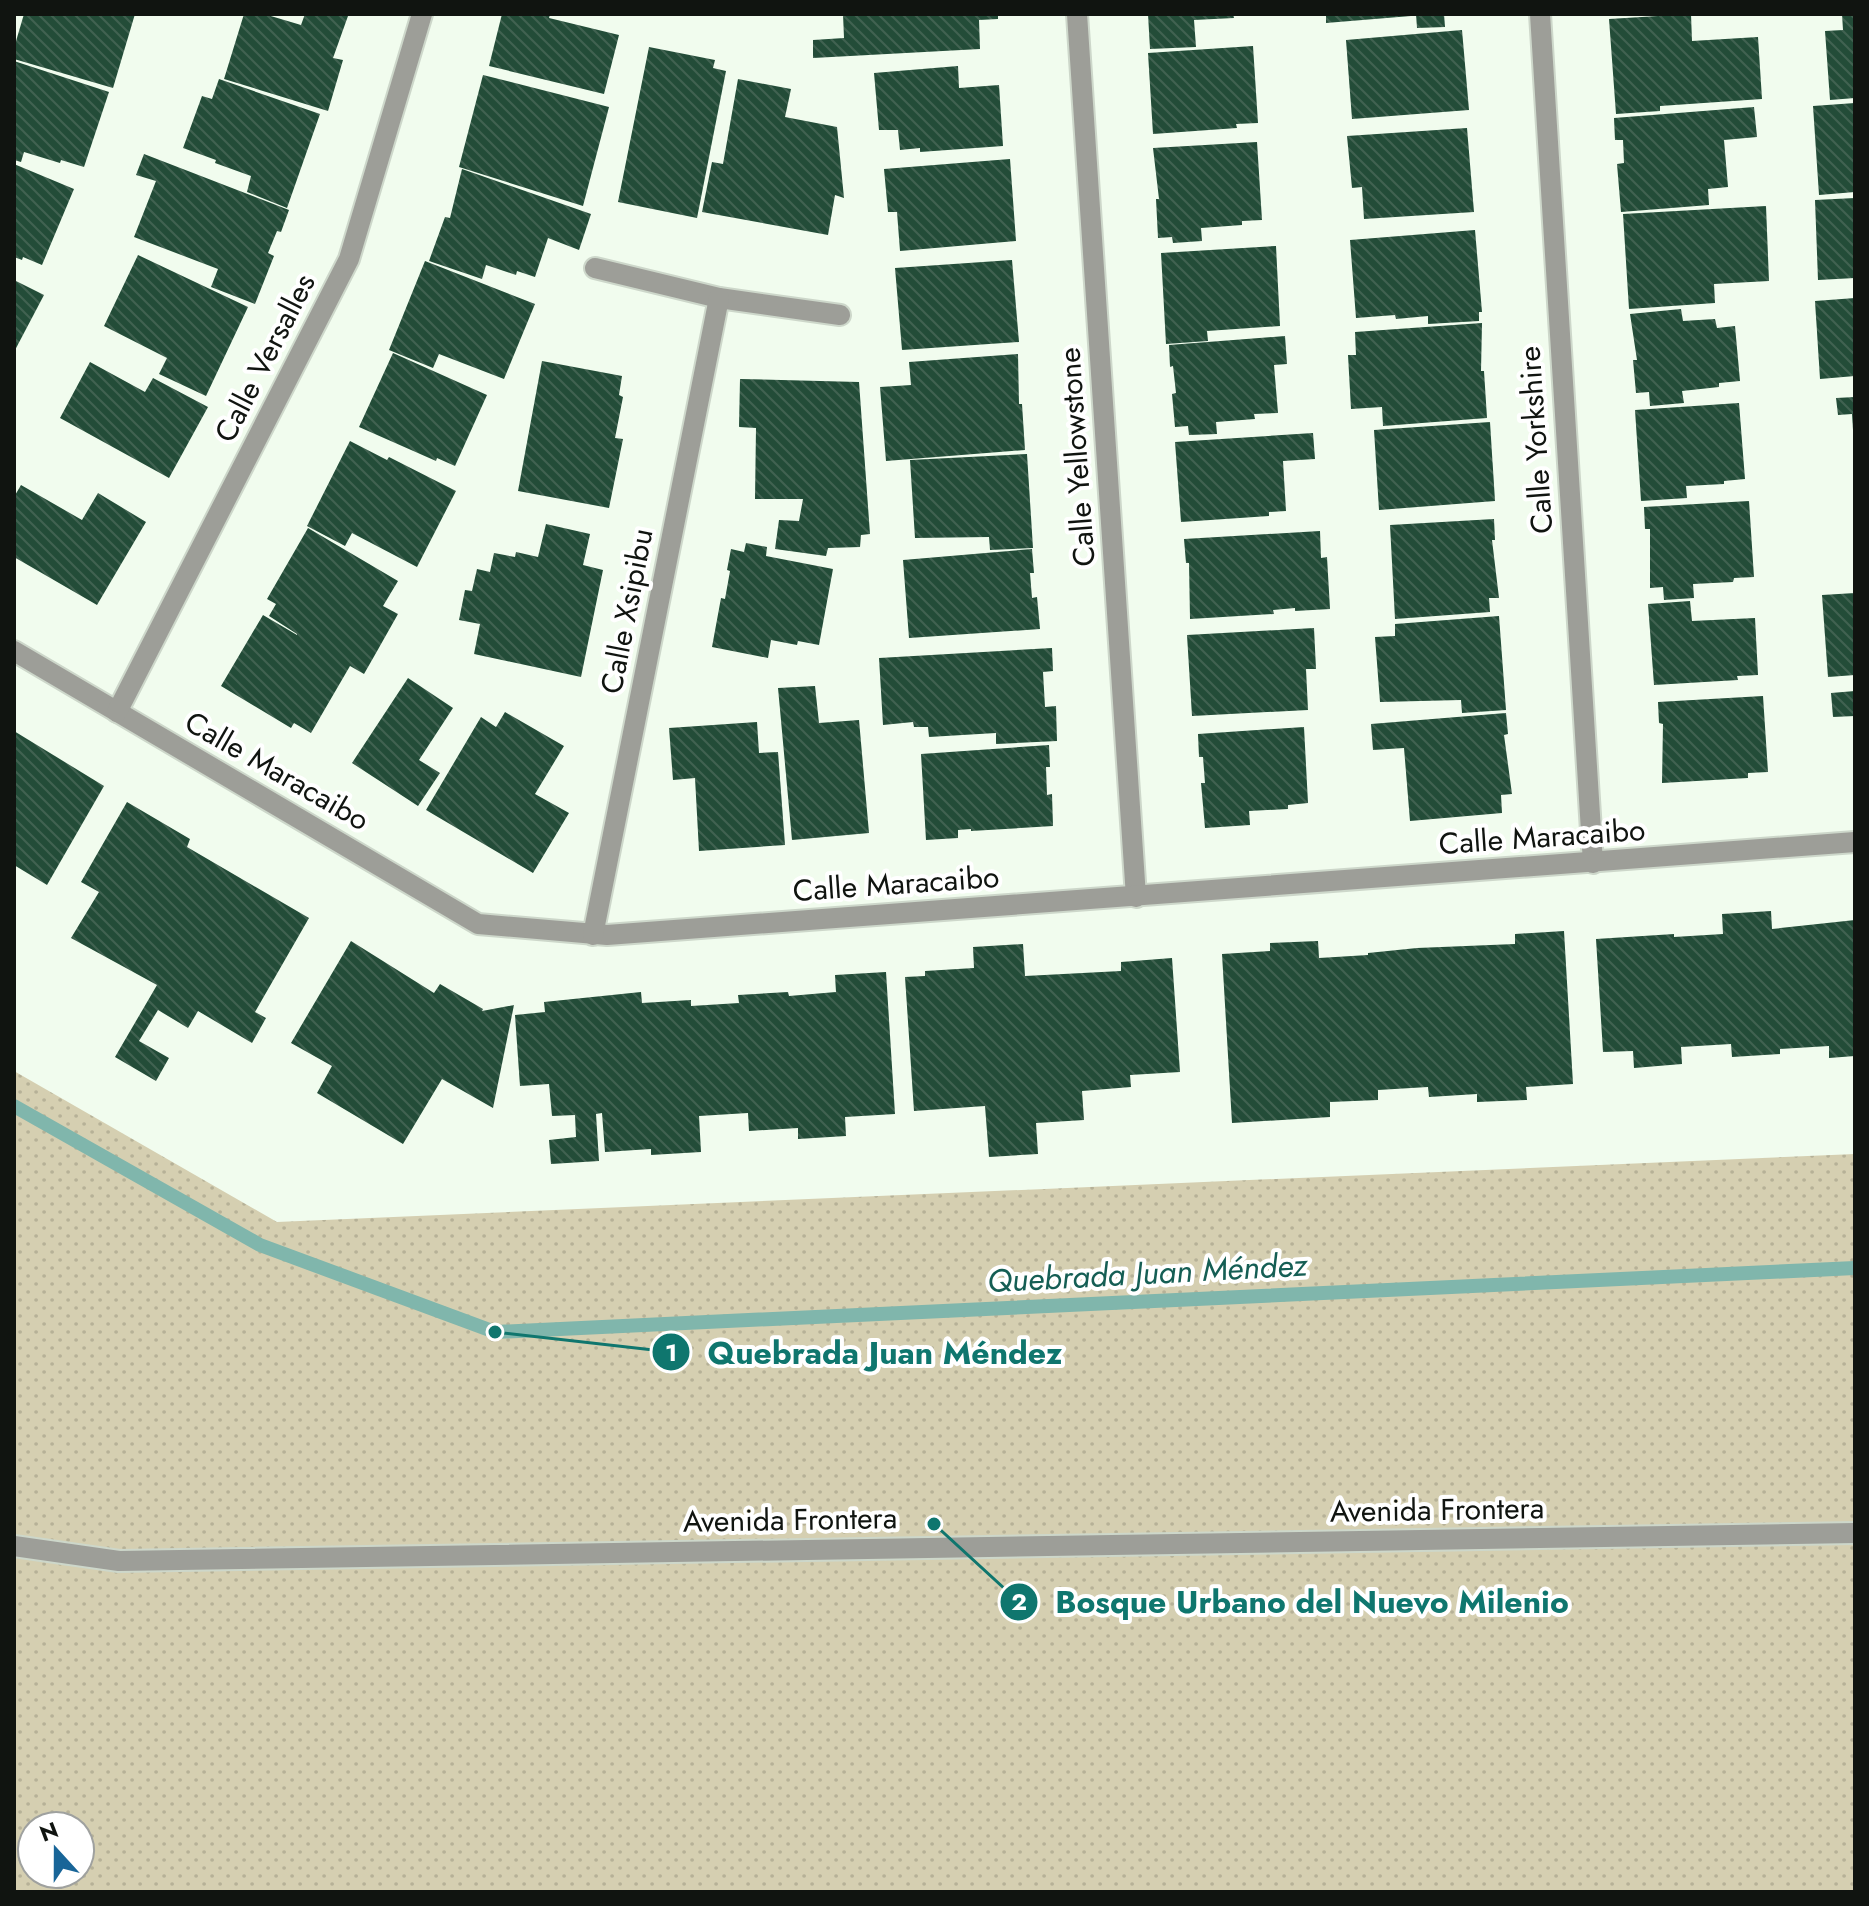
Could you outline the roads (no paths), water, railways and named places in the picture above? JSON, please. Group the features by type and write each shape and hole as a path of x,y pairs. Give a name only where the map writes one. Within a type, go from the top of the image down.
{"street":[{"name":"Calle Versalles","path":"117,712 349,259 422,14"},
{"name":"Calle Yellowstone","path":"1077,14 1136,897"},
{"name":"Calle Yorkshire","path":"1540,14 1593,863"},
{"path":"595,268 719,298 840,315"},
{"name":"Calle Xsipibu","path":"593,935 719,298"},
{"name":"Calle Maracaibo","path":"14,651 478,924 593,935 1855,842"},
{"name":"Avenida Frontera","path":"14,1546 119,1561 1855,1533"}],"waterway":[{"name":"Quebrada Juan Méndez","path":"14,1106 260,1245 495,1332 1855,1268"}],"place":[{"name":"Quebrada Juan Méndez","path":"495,1332"},
{"name":"Bosque Urbano del Nuevo Milenio","path":"934,1524"}]}
